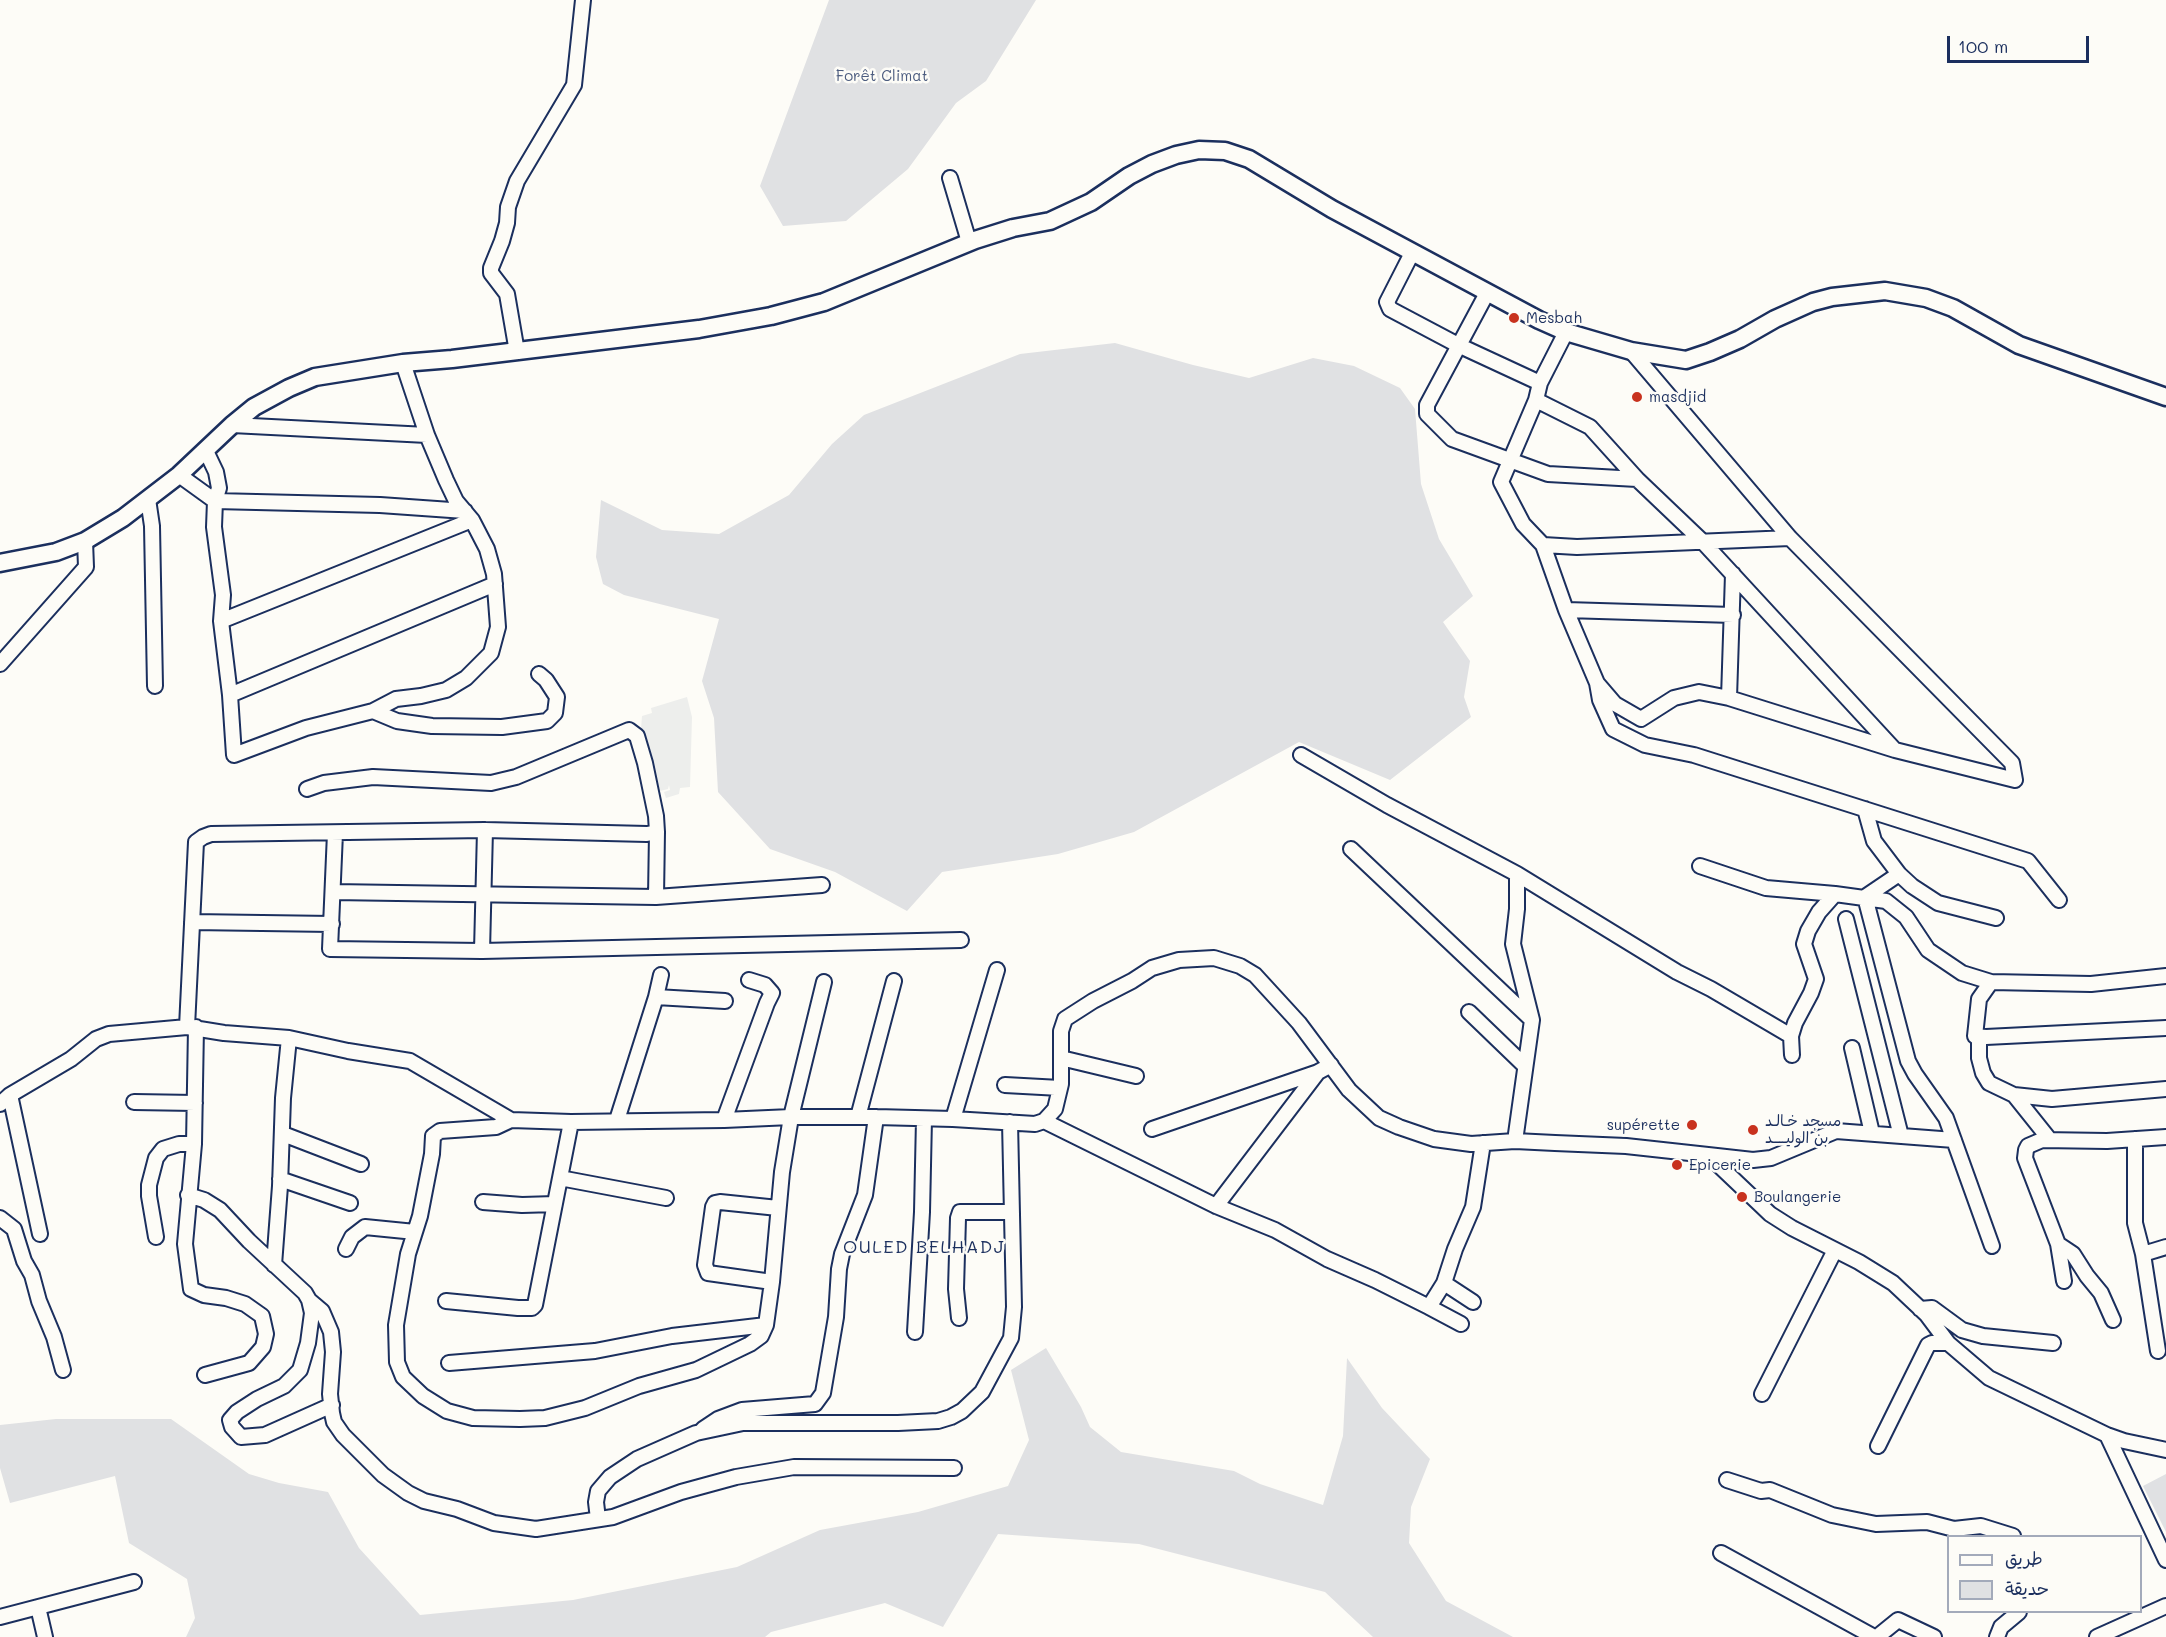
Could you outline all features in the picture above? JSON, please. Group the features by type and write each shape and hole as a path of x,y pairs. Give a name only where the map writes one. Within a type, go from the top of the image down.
{"main road":[{"path":"0,563 56,552 86,541 179,475 254,407 315,377 403,363 517,352 699,329 771,316 824,302 969,242 1013,228 1050,221 1090,202 1129,176 1176,155 1199,150 1225,151 1249,159 1332,209 1487,293 1566,332 1631,351 1686,360 1740,339 1813,302 1832,297 1885,291 1926,298 1953,308 2019,345 2166,396"}],"street":[{"path":"517,352 507,294 491,273 491,268 502,241 507,224 508,207 517,181 574,86 583,0"},
{"path":"950,178 969,242"},
{"path":"1412,253 1387,302 1390,309 1458,345 1540,383"},
{"path":"1487,293 1426,405 1427,414 1452,439 1548,474 1637,479"},
{"path":"1566,332 1540,383 1536,400 1501,482 1523,524 1544,545 1566,610 1597,683 1600,700 1613,729 1645,745 1694,755 2028,861 2059,900"},
{"path":"1597,683 1616,704 1641,718 1674,698 1699,692 1729,698 1895,750 2015,780 2012,763 1790,538 1631,351"},
{"path":"206,451 216,472 219,488 215,501 214,527 223,596 221,621 234,754 306,728 373,711 396,699 446,690 466,678 491,653 498,627 494,574 487,549 468,516 456,501 446,480 403,363"},
{"path":"1536,400 1590,428 1637,479 1702,541 1895,750"},
{"path":"232,425 428,435"},
{"path":"179,475 215,501 380,505 468,516"},
{"path":"148,499 152,526 155,686"},
{"path":"221,621 468,516"},
{"path":"1544,545 1576,547 1790,538"},
{"path":"0,664 86,567 86,541"},
{"path":"1729,698 1733,574"},
{"path":"230,695 495,584"},
{"path":"1566,610 1732,615"},
{"path":"373,711 397,721 432,726 502,728 547,721 555,713 556,697 546,680 539,674"},
{"path":"307,789 324,783 373,777 491,783 516,777 629,730 637,736 656,816 656,897"},
{"path":"1301,755 1387,805 1517,874 1677,972 1711,989 1791,1036"},
{"path":"1865,809 1874,841 1899,874 1912,886 1938,903 1996,918"},
{"path":"205,1375 249,1363 263,1347 266,1334 262,1316 245,1304 204,1295 191,1289 186,1244 188,1195 194,1144 192,922 196,842 211,834 485,830 647,834 657,831"},
{"path":"482,951 485,830"},
{"path":"335,833 330,949 482,951 962,940"},
{"path":"1351,849 1532,1020"},
{"path":"1700,866 1766,888 1865,897 1886,902 1906,917 1928,950 1962,973 1991,982 2091,984 2166,976"},
{"path":"1515,1141 1532,1020 1514,944 1517,874"},
{"path":"1865,897 1899,874"},
{"path":"333,892 656,897 822,885"},
{"path":"1792,1055 1791,1036 1795,1023 1816,979 1804,944 1808,931 1819,912 1835,894"},
{"path":"1865,897 1908,1061 1946,1118 1992,1246"},
{"path":"1846,919 1900,1136"},
{"path":"192,922 332,924"},
{"path":"824,982 791,1117 782,1172 772,1282 766,1325 761,1336 750,1344 696,1370 639,1386 585,1408 544,1418 474,1418 454,1413 437,1406 403,1377 397,1362 398,1311 408,1254 420,1216 432,1154 433,1136 440,1131 496,1127 511,1120 571,1122 791,1117 953,1119 1035,1125 1044,1121 1055,1109 1060,1088 1061,1031 1065,1019 1152,968 1179,960 1214,958 1240,966 1255,975 1299,1023 1349,1090 1379,1118 1434,1139 1471,1144 1515,1141 1626,1146 1754,1160 1771,1158 1836,1131 1954,1140"},
{"path":"953,1119 997,970"},
{"path":"617,1120 656,998 661,975"},
{"path":"724,1120 772,993 765,985 749,980"},
{"path":"858,1117 894,981"},
{"path":"1991,982 1979,999 1975,1036 2166,1028"},
{"path":"656,998 725,1001"},
{"path":"1469,1012 1525,1066"},
{"path":"39,1234 5,1100 72,1059 96,1039 109,1034 192,1027 224,1033 289,1038 410,1061 511,1120"},
{"path":"1979,1036 1980,1063 1989,1083 2014,1095 2052,1099 2166,1089"},
{"path":"274,1265 283,1134 283,1098 289,1038"},
{"path":"1852,1048 1872,1133"},
{"path":"1061,1058 1137,1076"},
{"path":"1152,1129 1318,1072 1331,1065"},
{"path":"1216,1206 1318,1072"},
{"path":"1005,1085 1060,1088"},
{"path":"2014,1095 2050,1140"},
{"path":"134,1102 195,1103"},
{"path":"598,1520 596,1502 598,1491 610,1477 636,1459 696,1433 718,1419 742,1410 815,1404 823,1394 836,1317 838,1269 865,1195 876,1117"},
{"path":"915,1332 924,1119"},
{"path":"1044,1121 1216,1206 1275,1230 1327,1259 1375,1280 1461,1324"},
{"path":"446,1301 518,1308 532,1308 536,1305 571,1122"},
{"path":"696,1433 743,1423 921,1423 951,1417 962,1411 982,1392 1011,1338 1014,1307 1010,1122"},
{"path":"283,1134 361,1164"},
{"path":"2064,1281 2058,1244 2025,1158 2028,1146 2042,1140 2166,1137"},
{"path":"2135,1139 2135,1223 2143,1254 2158,1351"},
{"path":"1429,1307 1444,1283 1455,1249 1473,1207 1484,1143"},
{"path":"156,1237 149,1196 151,1174 156,1158 164,1149 179,1144 194,1144"},
{"path":"1708,1155 1770,1214 1893,1282 1948,1342 1989,1378 2108,1435 2124,1441 2166,1450"},
{"path":"560,1178 666,1198"},
{"path":"280,1179 350,1203"},
{"path":"188,1195 216,1207 322,1311 331,1332 333,1352 330,1394 334,1422 348,1442 383,1475 415,1497 494,1523 536,1529 598,1520 630,1512 681,1492 794,1467 954,1468"},
{"path":"483,1202 522,1205 555,1204"},
{"path":"772,1282 708,1273 705,1265 712,1207 715,1203 778,1208"},
{"path":"958,1318 956,1289 960,1212 1012,1212"},
{"path":"0,1218 14,1229 54,1337 63,1370"},
{"path":"346,1249 352,1237 365,1227 415,1232"},
{"path":"2058,1244 2073,1254 2101,1293 2113,1320"},
{"path":"2143,1254 2166,1247"},
{"path":"1762,1394 1835,1250"},
{"path":"1444,1283 1473,1302"},
{"path":"309,1300 312,1313 308,1343 300,1370 290,1382 256,1399 237,1412 231,1418 230,1423 241,1437 265,1435 332,1405"},
{"path":"1920,1309 1932,1308 1962,1330 1983,1336 2053,1343"},
{"path":"449,1363 595,1351 672,1336 766,1325"},
{"path":"1878,1446 1928,1346 1938,1342 1948,1342"},
{"path":"2108,1435 2166,1560"},
{"path":"1727,1480 1761,1491 1770,1490 1832,1515 1876,1524 1927,1522 1954,1529 1982,1526 2010,1535"},
{"path":"1721,1553 1876,1637 1898,1620 1934,1637"},
{"path":"0,1617 134,1582"},
{"path":"2097,1637 2166,1606"},
{"path":"38,1607 45,1637"},
{"path":"1996,1637 2001,1627 2017,1613"}],"shaded area":[{"path":"687,697 692,717 690,787 680,788 679,794 666,798 664,792 670,790 669,785 668,789 660,791 652,762 648,761 641,729 642,716 652,713 651,708"}],"green space":[{"name":"Forêt Climat","path":"829,0 1036,0 986,81 956,103 908,169 846,221 783,226 760,186"},
{"path":"1115,343 1249,378 1313,358 1354,366 1400,388 1415,409 1421,484 1439,539 1473,596 1443,622 1470,661 1464,697 1471,717 1390,780 1299,742 1134,832 1058,854 942,872 907,911 835,872 770,849 718,792 714,718 702,681 719,619 624,595 603,584 596,557 601,500 662,530 719,534 789,495 832,444 864,415 1020,354"},
{"path":"1046,1348 1081,1407 1090,1427 1121,1452 1234,1471 1260,1484 1323,1505 1343,1436 1347,1358 1382,1408 1430,1459 1411,1507 1409,1543 1446,1601 1513,1637 1373,1637 1325,1592 1139,1544 998,1534 943,1627 885,1603 771,1632 765,1637 186,1637 195,1618 187,1579 129,1543 115,1476 10,1503 0,1468 0,1425 56,1419 171,1419 249,1474 279,1483 328,1492 359,1548 420,1615 573,1600 737,1567 820,1530 918,1512 1008,1486 1029,1440 1011,1370"},
{"path":"2166,1474 2166,1532 2143,1486"}],"place":[{"name":"Mesbah","path":"1514,318"},
{"name":"masdjid","path":"1637,397"},
{"name":"supérette","path":"1692,1125"},
{"name":"مسجد خـالـد بن الوليــــد","path":"1753,1130"},
{"name":"Epicerie","path":"1677,1165"},
{"name":"Boulangerie","path":"1742,1197"}],"district":[{"name":"OULED BELHADJ","path":"924,1247"}]}
